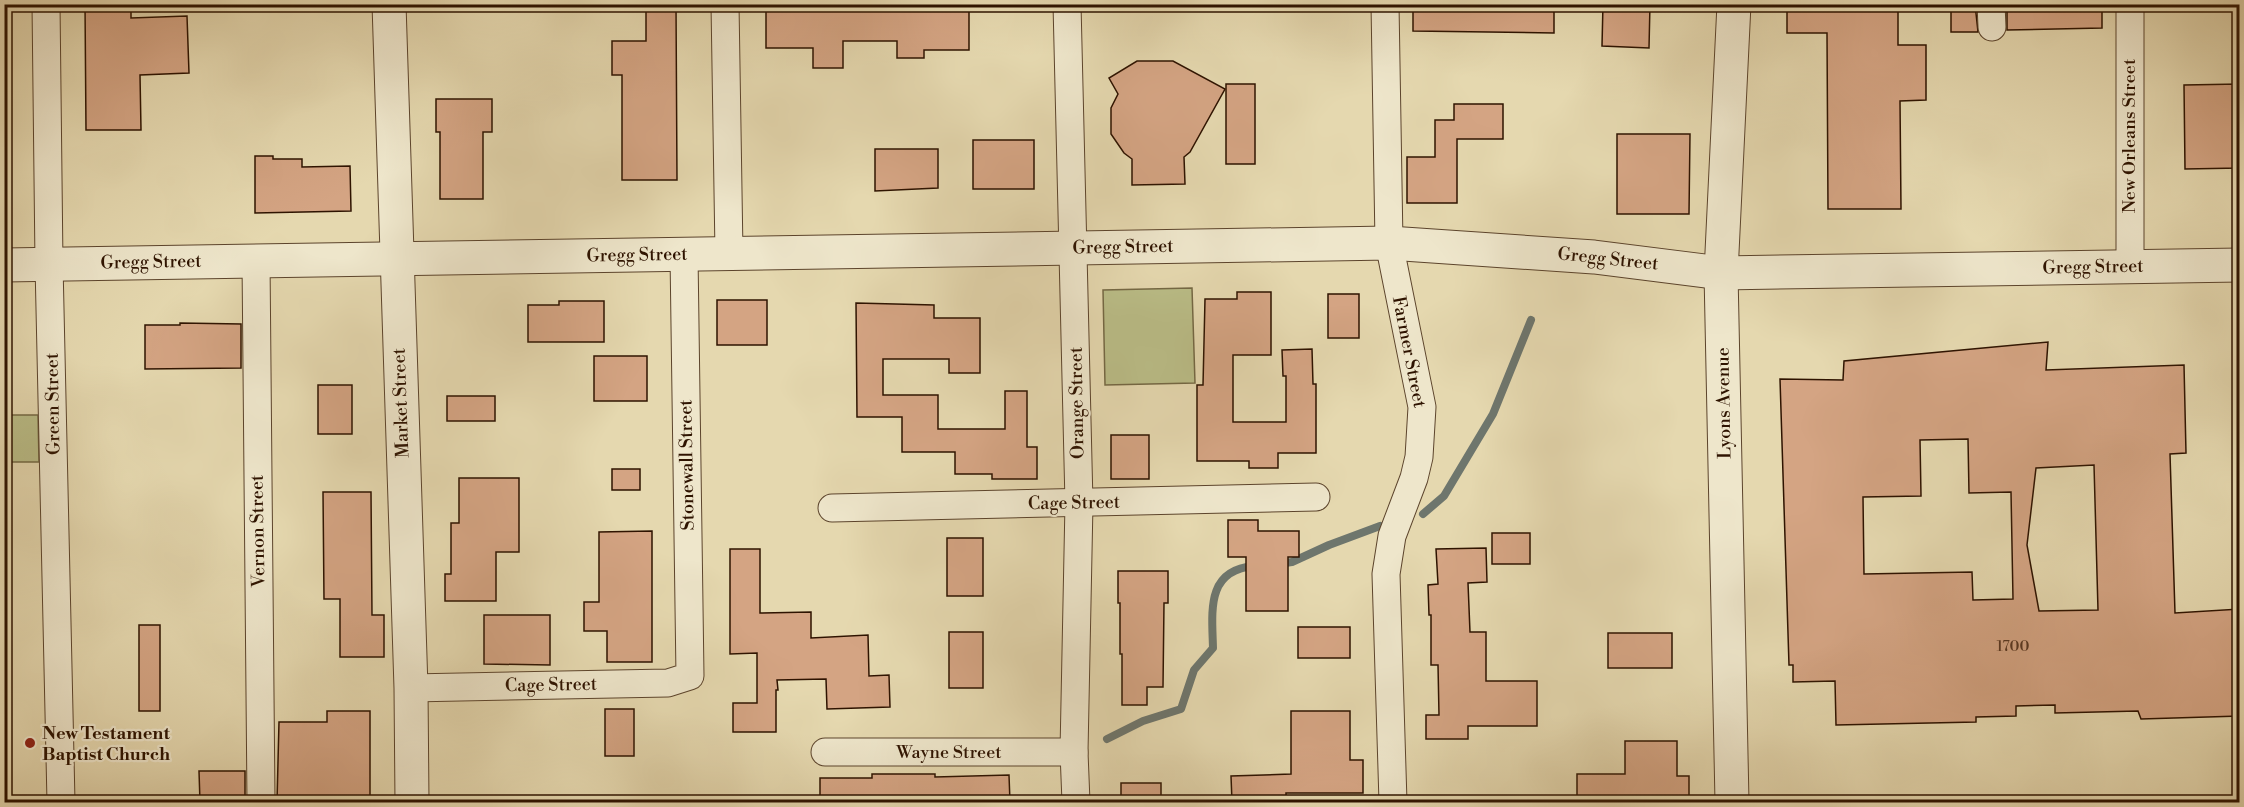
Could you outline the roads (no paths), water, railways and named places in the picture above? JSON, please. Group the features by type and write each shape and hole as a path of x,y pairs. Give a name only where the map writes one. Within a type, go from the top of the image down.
{"street":[{"name":"Green Street","path":"46,4 49,264 61,802"},
{"name":"Market Street","path":"388,4 411,688 412,802"},
{"path":"725,4 729,253"},
{"name":"Orange Street","path":"1067,4 1079,503 1074,752 1076,802"},
{"name":"Farmer Street","path":"1385,4 1389,243 1422,407 1422,436 1414,478 1392,536 1386,574 1394,802"},
{"name":"Lyons Avenue","path":"1732,802 1721,273 1734,4"},
{"name":"New Orleans Street","path":"2130,4 2130,267"},
{"name":"Gregg Street","path":"4,264 1389,243 1594,257 1721,273 2240,265"},
{"name":"Stonewall Street","path":"684,255 690,676"},
{"name":"Vernon Street","path":"256,260 261,802"},
{"name":"Cage Street","path":"832,508 1316,497"},
{"name":"Cage Street","path":"411,688 668,683 690,676"},
{"name":"Wayne Street","path":"825,752 1074,752"}],"waterway":[{"path":"1423,514 1444,496 1493,414 1531,320"},
{"path":"1278,564 1292,562 1380,526"},
{"path":"1107,739 1143,721 1181,709 1194,670 1213,648 1213,607 1220,584 1227,575 1238,569 1254,566"}],"place":[{"name":"New Testament Baptist Church","path":"30,743"}]}
